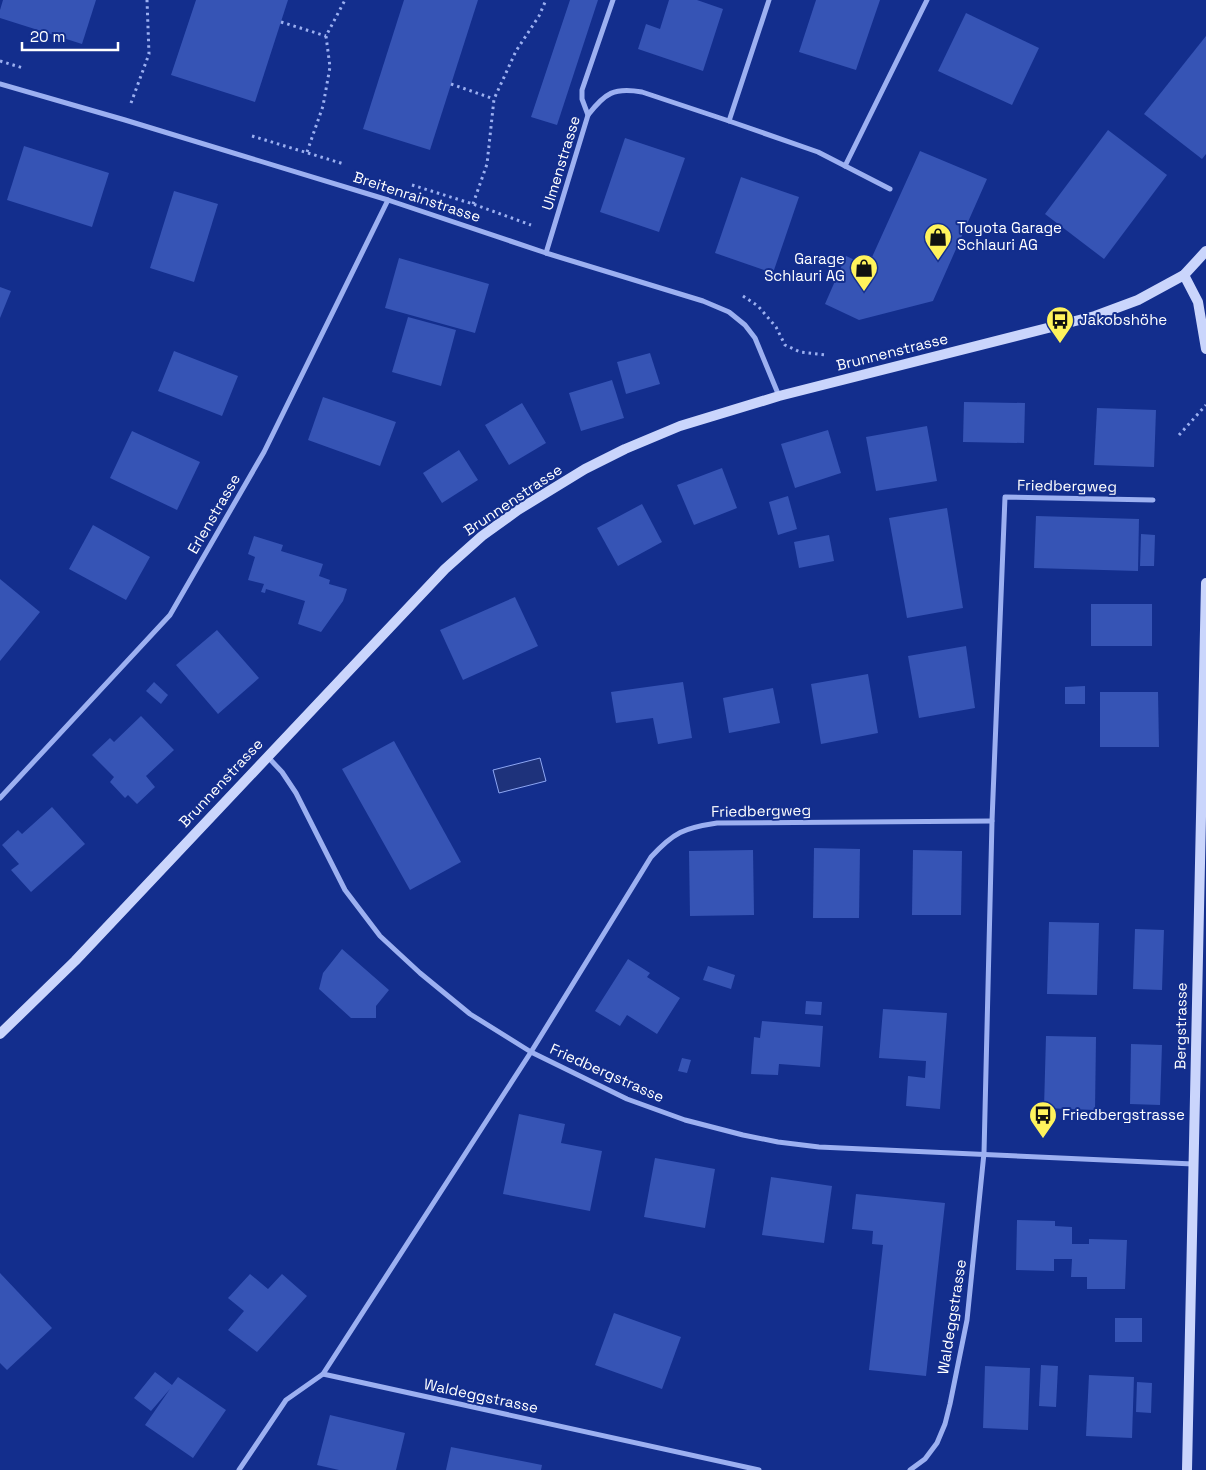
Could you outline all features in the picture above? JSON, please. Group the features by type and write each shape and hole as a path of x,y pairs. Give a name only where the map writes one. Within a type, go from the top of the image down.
{"main road":[{"path":"1206,250 1184,275 1198,302 1206,349"},
{"name":"Brunnenstrasse","path":"0,1034 75,961 445,569 482,536 518,510 585,469 625,449 680,426 779,396 1095,316 1138,300 1184,275"},
{"name":"Bergstrasse","path":"1187,1470 1206,583"}],"street":[{"path":"588,115 582,99 582,90 613,0"},
{"path":"729,121 769,0"},
{"path":"845,166 927,0"},
{"name":"Breitenrainstrasse","path":"0,84 388,200 546,253 703,301 729,312 746,326 755,338 779,396"},
{"name":"Ulmenstrasse","path":"546,253 588,115 598,101 607,94 618,90 642,92 818,152 890,188"},
{"name":"Erlenstrasse","path":"0,798 170,615 264,452 388,200"},
{"name":"Friedbergweg","path":"984,1154 992,821 1005,497 1153,500"},
{"name":"Friedbergstrasse","path":"267,756 282,772 296,793 344,890 380,936 420,973 470,1014 531,1052 627,1100 685,1120 778,1142 819,1146 1193,1164"},
{"name":"Friedbergweg","path":"323,1374 531,1052 651,857 666,841 679,832 695,827 717,824 992,821"},
{"name":"Waldeggstrasse","path":"910,1470 925,1459 937,1443 945,1424 950,1404 967,1320 984,1154"},
{"path":"239,1470 286,1400 323,1374"},
{"name":"Waldeggstrasse","path":"323,1374 759,1470"}],"path":[{"path":"136,90 149,54 147,0"},
{"path":"307,152 323,106 330,67 326,36 345,0"},
{"path":"473,204 487,164 494,99 516,50 539,16 546,0"},
{"path":"280,22 326,36"},
{"path":"451,84 494,99"},
{"path":"1179,435 1206,405"}],"water":[{"path":"540,758 546,781 499,793 493,770"}],"building":[{"path":"3,0 96,0 82,44 0,18"},
{"path":"196,0 288,0 255,102 171,75"},
{"path":"404,0 478,0 430,150 363,129"},
{"path":"570,0 598,0 557,125 531,117"},
{"path":"669,0 697,0 723,9 703,71 638,49 646,24 660,29"},
{"path":"816,0 880,0 856,70 799,52"},
{"path":"966,13 1039,48 1012,105 938,71"},
{"path":"1206,36 1206,154 1202,159 1144,114"},
{"path":"1108,130 1167,175 1104,259 1045,214"},
{"path":"625,138 685,158 659,232 600,212"},
{"path":"24,146 109,173 92,227 7,200"},
{"path":"920,151 987,179 933,301 859,320 825,304 846,256 868,266"},
{"path":"741,177 799,197 773,273 715,253"},
{"path":"174,191 218,204 194,282 150,268"},
{"path":"399,258 489,284 475,333 385,308"},
{"path":"0,287 11,291 0,318"},
{"path":"408,317 456,330 441,386 392,372"},
{"path":"174,351 238,376 222,416 158,391"},
{"path":"650,353 660,384 626,394 617,362"},
{"path":"612,380 624,418 581,431 569,393"},
{"path":"323,397 396,422 380,466 308,440"},
{"path":"964,402 1025,403 1024,443 963,442"},
{"path":"522,403 546,443 509,465 485,425"},
{"path":"1097,408 1156,410 1154,467 1094,465"},
{"path":"927,426 937,481 876,491 866,437"},
{"path":"828,430 841,473 795,488 781,444"},
{"path":"132,431 200,462 177,510 110,478"},
{"path":"459,450 478,480 442,503 423,473"},
{"path":"722,468 737,508 694,525 677,485"},
{"path":"788,496 797,529 778,535 769,502"},
{"path":"642,504 662,542 618,566 597,528"},
{"path":"947,508 963,608 907,618 889,518"},
{"path":"1036,516 1139,519 1138,571 1034,568"},
{"path":"93,525 150,557 126,600 69,569"},
{"path":"1141,534 1155,535 1154,566 1140,566"},
{"path":"829,535 834,561 799,568 794,542"},
{"path":"254,536 283,545 281,551 323,564 319,576 330,580 329,584 347,589 343,601 321,632 298,624 305,601 266,589 265,593 261,592 264,584 248,580 255,557 248,554"},
{"path":"0,579 40,612 0,661"},
{"path":"515,597 538,646 463,680 440,630"},
{"path":"1091,604 1152,604 1152,646 1091,646"},
{"path":"217,630 259,678 218,714 176,665"},
{"path":"966,646 975,708 919,718 908,656"},
{"path":"868,674 878,733 821,744 811,684"},
{"path":"154,682 168,695 161,704 146,691"},
{"path":"683,682 692,738 658,744 653,718 616,723 611,692"},
{"path":"1085,686 1085,704 1065,704 1065,687"},
{"path":"773,688 780,723 729,733 723,698"},
{"path":"1100,692 1158,692 1159,747 1100,747"},
{"path":"141,716 174,750 146,776 155,787 137,804 128,795 125,798 110,782 114,777 92,755 110,738 114,742"},
{"path":"394,741 461,862 410,890 342,769"},
{"path":"52,807 85,844 31,892 11,870 19,864 2,845 18,830 22,834"},
{"path":"814,848 860,849 859,918 813,918"},
{"path":"753,850 754,915 690,916 689,851"},
{"path":"913,850 962,851 961,915 912,915"},
{"path":"1049,922 1099,923 1097,995 1047,994"},
{"path":"1135,929 1164,930 1162,990 1133,989"},
{"path":"342,949 389,990 376,1006 376,1018 351,1018 319,989 323,973"},
{"path":"628,959 650,973 647,977 680,998 657,1034 627,1015 620,1026 595,1011"},
{"path":"708,966 735,975 731,989 703,980"},
{"path":"806,1001 822,1002 821,1015 805,1014"},
{"path":"883,1009 947,1013 940,1109 906,1106 908,1076 925,1078 926,1061 879,1058"},
{"path":"762,1021 823,1026 820,1067 779,1064 778,1075 751,1074 754,1037 760,1038"},
{"path":"1046,1036 1096,1037 1095,1110 1044,1108"},
{"path":"1131,1044 1162,1045 1160,1105 1130,1104"},
{"path":"682,1058 691,1060 687,1073 678,1071"},
{"path":"519,1114 565,1124 561,1143 602,1151 590,1211 503,1194"},
{"path":"655,1158 715,1169 705,1228 644,1217"},
{"path":"771,1177 832,1186 824,1243 762,1235"},
{"path":"856,1194 945,1203 926,1376 869,1370 883,1245 872,1244 873,1231 852,1229"},
{"path":"1017,1220 1055,1221 1055,1226 1072,1227 1072,1244 1089,1244 1089,1239 1127,1240 1125,1289 1087,1289 1087,1277 1071,1277 1072,1259 1054,1259 1054,1271 1016,1270"},
{"path":"0,1273 52,1328 7,1370 0,1363"},
{"path":"250,1274 268,1289 282,1274 307,1296 257,1352 228,1330 244,1311 228,1298"},
{"path":"614,1313 681,1337 662,1389 595,1365"},
{"path":"1115,1318 1142,1318 1142,1342 1115,1342"},
{"path":"1041,1365 1058,1366 1056,1407 1039,1406"},
{"path":"985,1366 1030,1368 1028,1430 983,1428"},
{"path":"155,1372 172,1385 178,1377 226,1410 193,1458 145,1425 170,1389 151,1411 134,1398"},
{"path":"1089,1375 1134,1377 1132,1438 1086,1436"},
{"path":"1137,1382 1152,1383 1151,1413 1136,1412"},
{"path":"330,1415 405,1433 396,1470 339,1470 317,1465"},
{"path":"451,1447 542,1465 541,1470 446,1470"}],"place":[{"name":"Toyota Garage Schlauri AG","path":"938,261"},
{"name":"Garage Schlauri AG","path":"864,292"},
{"name":"Jakobshöhe","path":"1060,344"},
{"name":"Friedbergstrasse","path":"1043,1139"}]}
